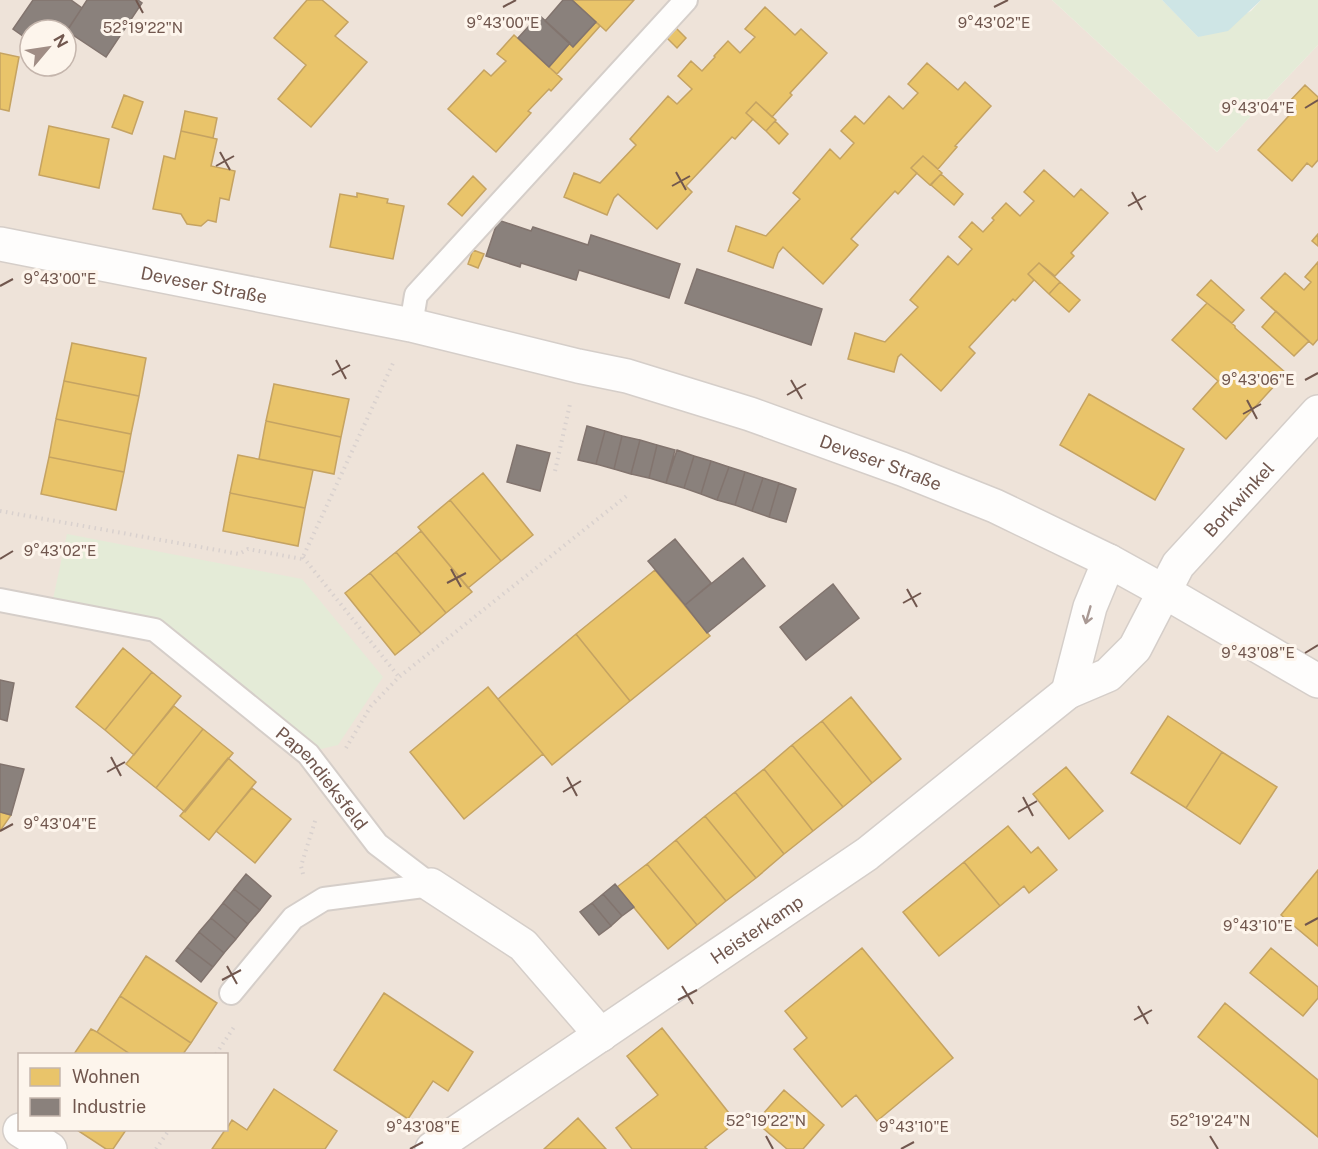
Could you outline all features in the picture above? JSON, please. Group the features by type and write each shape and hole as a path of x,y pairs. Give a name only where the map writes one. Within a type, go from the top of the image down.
{"street":[{"name":"Deveser Straße","path":"0,244 411,325 627,376 750,414 902,469 995,506 1109,561 1318,681"},
{"name":"Borkwinkel","path":"1165,592 1179,565 1318,412"},
{"path":"1068,692 1090,607 1109,561"},
{"name":"Heisterkamp","path":"432,1149 867,855 1068,692 1108,675 1136,648 1165,592"},
{"name":"Papendieksfeld","path":"431,885 523,945 601,1035"},
{"path":"0,1116 18,1128"},
{"path":"23,1131 50,1149"}],"lane":[{"path":"411,325 416,295 686,0"},
{"name":"Papendieksfeld","path":"0,600 154,630 308,754 377,844 431,885"},
{"path":"231,993 293,918 324,899 431,885"}],"path":[{"path":"0,511 239,554 248,549 302,559 411,325"},
{"path":"555,471 578,366"},
{"path":"312,906 300,866 328,780 371,706 399,677 629,494"},
{"path":"303,557 399,677"},
{"path":"156,1149 168,1131"}],"shaded area":[{"path":"0,0 1052,0 1217,152 1318,45 1318,1149 0,1149"},
{"path":"1162,0 1261,0 1228,31 1198,37"}],"green space":[{"path":"1052,0 1162,0 1198,37 1251,11 1261,0 1318,0 1318,45 1217,152"},
{"path":"67,534 302,579 383,677 338,745 317,750 162,621 53,599"}],"building: Wohnen":[{"path":"307,0 322,0 348,22 335,36 367,62 311,127 278,99 306,65 274,38"},
{"path":"572,0 634,0 606,31"},
{"path":"765,7 795,35 801,29 827,53 790,93 792,95 772,117 756,102 746,113 753,119 735,139 732,137 686,186 692,192 657,229 618,194 607,215 564,197 574,173 600,183 636,145 630,139 668,96 677,104 692,89 678,76 691,61 702,71 728,41 740,53 755,37 745,29"},
{"path":"596,22 600,26 557,74 549,67 570,43 573,47"},
{"path":"676,28 686,38 677,48 667,38"},
{"path":"514,35 562,79 528,111 531,113 496,152 448,109 484,70 491,76 506,61 497,54"},
{"path":"0,53 18,57 18,62 9,111 0,109"},
{"path":"927,63 958,90 965,82 991,106 938,169 923,156 911,168 917,173 898,194 895,191 851,239 858,245 823,284 783,247 778,253 773,268 728,251 736,226 766,236 800,199 793,193 830,149 840,159 854,143 841,131 855,116 864,124 889,96 903,109 918,93 908,84"},
{"path":"1305,85 1318,97 1318,160 1312,167 1307,163 1292,181 1258,150 1295,109 1288,103"},
{"path":"124,95 143,102 132,134 112,127"},
{"path":"756,102 776,120 766,131 746,113"},
{"path":"185,111 217,118 213,138 181,131"},
{"path":"775,121 788,134 779,144 766,131"},
{"path":"49,126 109,139 99,188 39,175"},
{"path":"181,131 217,139 211,166 235,171 229,200 220,198 216,222 208,220 201,226 187,224 181,214 153,209 164,156 175,159"},
{"path":"923,156 942,173 930,185 911,168"},
{"path":"1044,170 1074,197 1081,189 1108,213 1071,253 1074,256 1055,276 1039,263 1028,274 1034,280 1015,301 1013,299 969,347 975,353 941,391 901,354 894,372 848,359 855,333 885,342 918,307 910,300 948,256 958,265 972,249 959,237 972,222 983,232 1006,203 1020,216 1034,201 1024,192"},
{"path":"941,174 963,194 954,205 931,185"},
{"path":"473,176 486,189 462,216 448,204"},
{"path":"357,193 388,199 387,203 404,206 393,259 330,247 340,194 357,197"},
{"path":"1318,234 1318,246 1312,241"},
{"path":"473,250 484,254 478,268 468,264"},
{"path":"1318,262 1318,339 1313,345 1261,298 1285,273 1304,290 1311,282 1305,277"},
{"path":"1039,263 1060,282 1049,294 1028,274"},
{"path":"1211,280 1244,310 1232,323 1197,295"},
{"path":"1060,282 1080,300 1069,312 1049,294"},
{"path":"1207,303 1286,373 1226,439 1193,409 1218,381 1172,340"},
{"path":"1276,311 1309,341 1294,356 1262,327"},
{"path":"72,343 146,358 139,396 64,381"},
{"path":"64,381 139,396 131,434 56,419"},
{"path":"274,384 349,399 341,437 266,421"},
{"path":"1089,394 1184,449 1155,500 1060,445"},
{"path":"56,419 131,434 124,472 49,457"},
{"path":"266,421 341,437 334,474 259,459"},
{"path":"238,455 313,470 305,508 230,493"},
{"path":"49,457 124,472 116,510 41,494"},
{"path":"483,473 533,535 501,561 450,500"},
{"path":"230,493 305,508 298,546 223,531"},
{"path":"450,500 501,561 468,588 418,527"},
{"path":"421,531 472,592 446,613 396,552"},
{"path":"396,552 446,613 421,634 370,573"},
{"path":"655,570 710,636 630,701 576,634"},
{"path":"370,573 421,634 395,655 345,593"},
{"path":"576,634 630,701 552,765 498,699"},
{"path":"123,648 152,672 105,730 76,707"},
{"path":"152,672 181,696 134,755 105,730"},
{"path":"488,687 543,754 464,819 410,752"},
{"path":"851,697 901,759 872,783 822,721"},
{"path":"174,706 203,729 156,788 126,764"},
{"path":"1168,716 1222,752 1186,808 1131,773"},
{"path":"822,721 872,783 843,807 792,745"},
{"path":"203,729 233,753 185,812 156,788"},
{"path":"792,745 843,807 813,831 764,769"},
{"path":"1222,752 1277,787 1240,844 1186,808"},
{"path":"228,758 256,782 209,840 180,816"},
{"path":"1066,767 1103,811 1069,839 1033,794"},
{"path":"764,769 813,831 784,854 735,792"},
{"path":"252,788 291,819 255,863 216,831"},
{"path":"735,792 784,854 756,878 705,816"},
{"path":"0,812 11,815 0,831"},
{"path":"705,816 756,878 726,901 676,840"},
{"path":"1008,826 1031,853 1038,847 1057,870 1029,893 1024,886 1000,906 964,862"},
{"path":"676,840 726,901 697,925 647,864"},
{"path":"964,862 1000,906 939,956 903,912"},
{"path":"647,864 697,925 668,949 617,887"},
{"path":"1318,870 1318,946 1281,915"},
{"path":"862,948 953,1058 877,1121 856,1095 842,1107 794,1049 807,1038 785,1011"},
{"path":"1271,948 1318,987 1318,998 1303,1016 1250,973"},
{"path":"146,956 217,1003 191,1043 120,996"},
{"path":"384,993 473,1052 448,1091 433,1081 408,1119 334,1070"},
{"path":"120,996 191,1043 184,1053 128,1053 97,1032"},
{"path":"1225,1003 1318,1080 1318,1137 1198,1037"},
{"path":"662,1028 736,1122 705,1147 707,1149 632,1149 616,1128 658,1095 627,1056"},
{"path":"91,1029 128,1053 75,1053"},
{"path":"274,1089 337,1131 325,1149 212,1149 224,1131 228,1131 232,1120 247,1130"},
{"path":"784,1090 824,1125 803,1149 787,1149 756,1122"},
{"path":"578,1118 606,1149 544,1149"},
{"path":"79,1131 125,1131 113,1149 106,1149"}],"building: Industrie":[{"path":"33,0 71,0 82,8 75,18 21,18"},
{"path":"87,0 138,0 142,3 106,57 78,38 78,18 75,18"},
{"path":"563,0 572,0 596,22 573,47 545,21"},
{"path":"539,15 570,43 549,67 518,38"},
{"path":"18,22 18,33 13,29"},
{"path":"498,220 531,231 533,227 588,245 591,235 680,264 669,298 579,270 576,280 521,263 520,267 486,256"},
{"path":"697,269 822,309 811,345 685,303"},
{"path":"587,426 605,431 596,464 578,460"},
{"path":"605,431 622,436 614,469 596,464"},
{"path":"622,436 640,440 631,474 614,469"},
{"path":"640,440 657,445 649,478 631,474"},
{"path":"517,445 550,453 540,491 507,482"},
{"path":"657,445 675,450 666,483 649,478"},
{"path":"677,450 694,456 684,488 666,483"},
{"path":"694,456 711,461 701,494 684,488"},
{"path":"711,461 729,467 717,500 701,494"},
{"path":"729,467 745,472 735,505 717,500"},
{"path":"745,472 763,478 752,511 735,505"},
{"path":"763,478 779,483 769,517 752,511"},
{"path":"779,483 796,489 786,522 769,517"},
{"path":"675,539 711,583 685,605 648,561"},
{"path":"743,558 765,586 707,633 685,605"},
{"path":"833,584 859,618 806,660 780,627"},
{"path":"0,680 14,683 7,721 0,719"},
{"path":"0,764 24,769 11,815 0,812"},
{"path":"246,874 271,896 260,910 234,889"},
{"path":"615,884 634,907 622,916 603,894"},
{"path":"234,889 260,910 248,924 223,903"},
{"path":"603,894 622,916 611,926 592,903"},
{"path":"223,903 248,924 236,939 211,918"},
{"path":"592,903 611,926 599,935 580,912"},
{"path":"211,918 236,939 224,953 199,932"},
{"path":"199,932 224,953 213,967 187,947"},
{"path":"187,947 213,967 201,982 176,961"}]}
